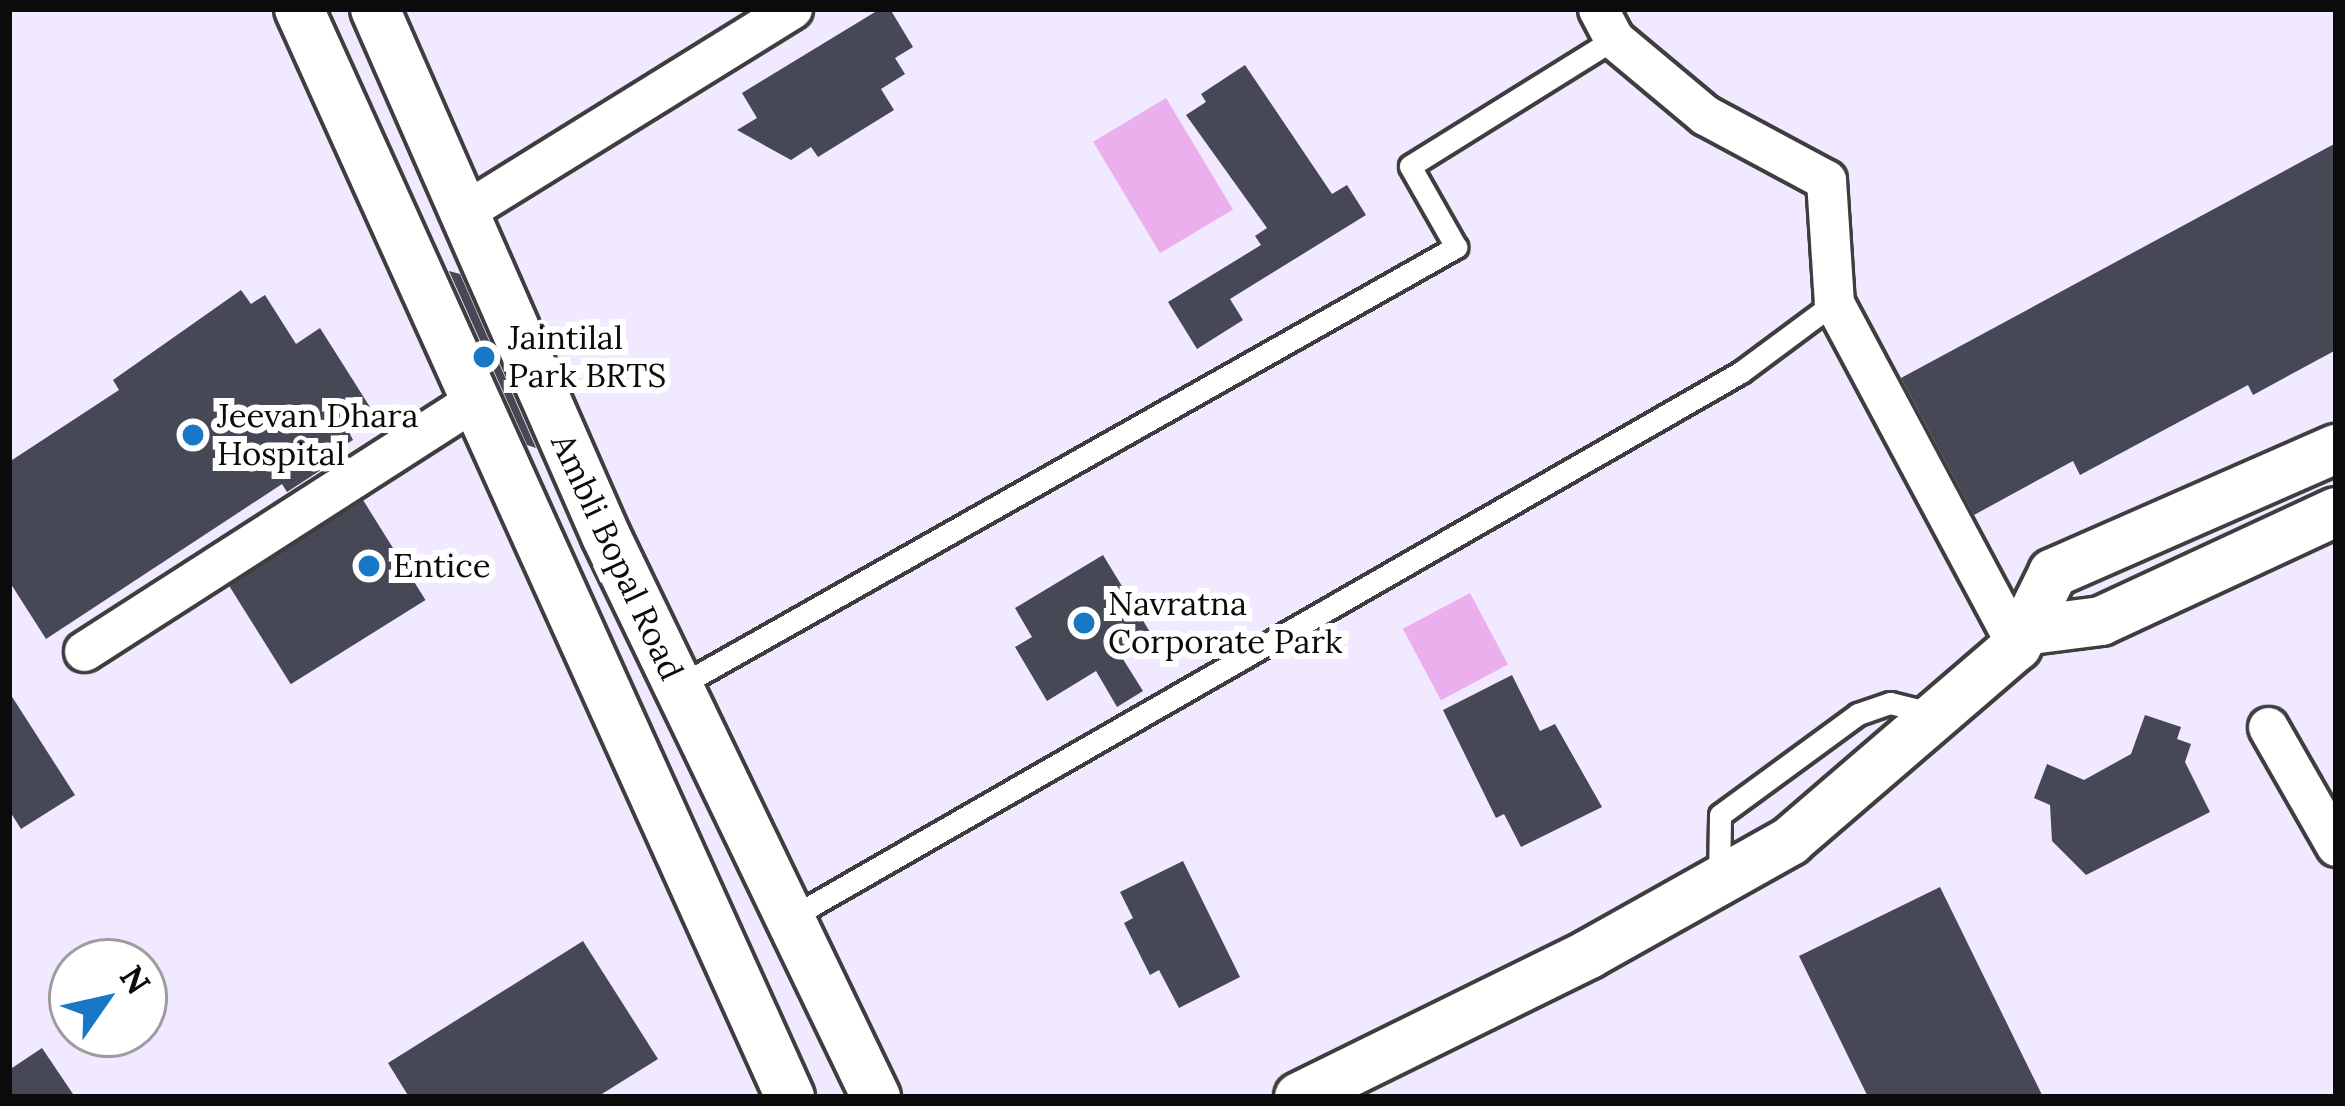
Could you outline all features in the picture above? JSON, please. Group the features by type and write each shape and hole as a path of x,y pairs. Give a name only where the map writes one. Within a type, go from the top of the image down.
{"street":[{"name":"Ambli Bopal Road","path":"299,9 790,1097"},
{"name":"Ambli Bopal Road","path":"375,9 677,687 876,1097"},
{"path":"464,212 792,9"},
{"path":"1606,24 1705,115 1826,180 1834,303 2020,638"},
{"path":"84,652 473,401"},
{"path":"1299,1097 1790,841 1942,715 2020,638 2053,573 2336,449"},
{"path":"2020,638 2101,621 2336,512"},
{"path":"2268,727 2336,846"}],"lane":[{"path":"677,687 1456,247 1410,166 1606,24"},
{"path":"790,918 1741,373 1834,303"}],"shaded area":[{"path":"1166,98 1233,209 1160,253 1093,142"},
{"path":"1470,593 1508,665 1441,700 1403,629"}],"building":[{"path":"880,9 890,9 913,47 895,58 905,74 881,89 894,110 818,157 811,147 791,160 737,130 757,118 742,93"},
{"path":"1245,65 1332,194 1347,185 1366,215 1230,299 1243,320 1197,349 1168,302 1261,245 1255,236 1267,228 1186,115 1206,102 1201,94"},
{"path":"2336,143 2336,350 2253,395 2248,385 2080,475 2073,461 1974,515 1901,378"},
{"path":"449,271 460,274 536,448 527,445"},
{"path":"241,290 251,304 265,295 296,344 320,328 375,415 349,432 353,440 333,452 338,459 287,492 282,484 46,639 9,581 9,462 119,390 113,380"},
{"path":"363,500 426,600 291,684 228,584"},
{"name":"Navratna Corporate Park","path":"1103,555 1153,637 1121,656 1143,691 1117,707 1096,671 1047,701 1015,647 1032,637 1015,608"},
{"path":"1512,675 1540,731 1555,724 1602,807 1521,847 1504,814 1496,818 1443,710"},
{"path":"9,692 75,795 21,829 9,810"},
{"path":"2145,715 2181,727 2177,739 2191,744 2185,762 2210,812 2086,875 2052,841 2050,805 2034,798 2047,764 2084,780 2131,754"},
{"path":"1183,861 1240,977 1179,1008 1159,970 1150,975 1124,923 1133,918 1120,892"},
{"path":"1940,887 2043,1097 1868,1097 1799,956"},
{"path":"583,941 658,1059 597,1097 409,1097 388,1063"},
{"path":"42,1048 75,1097 9,1097 9,1070"}],"place":[{"name":"Jaintilal Park BRTS","path":"484,357"},
{"name":"Jeevan Dhara Hospital","path":"193,435"},
{"name":"Entice","path":"369,566"},
{"name":"Navratna Corporate Park","path":"1084,623"}]}
